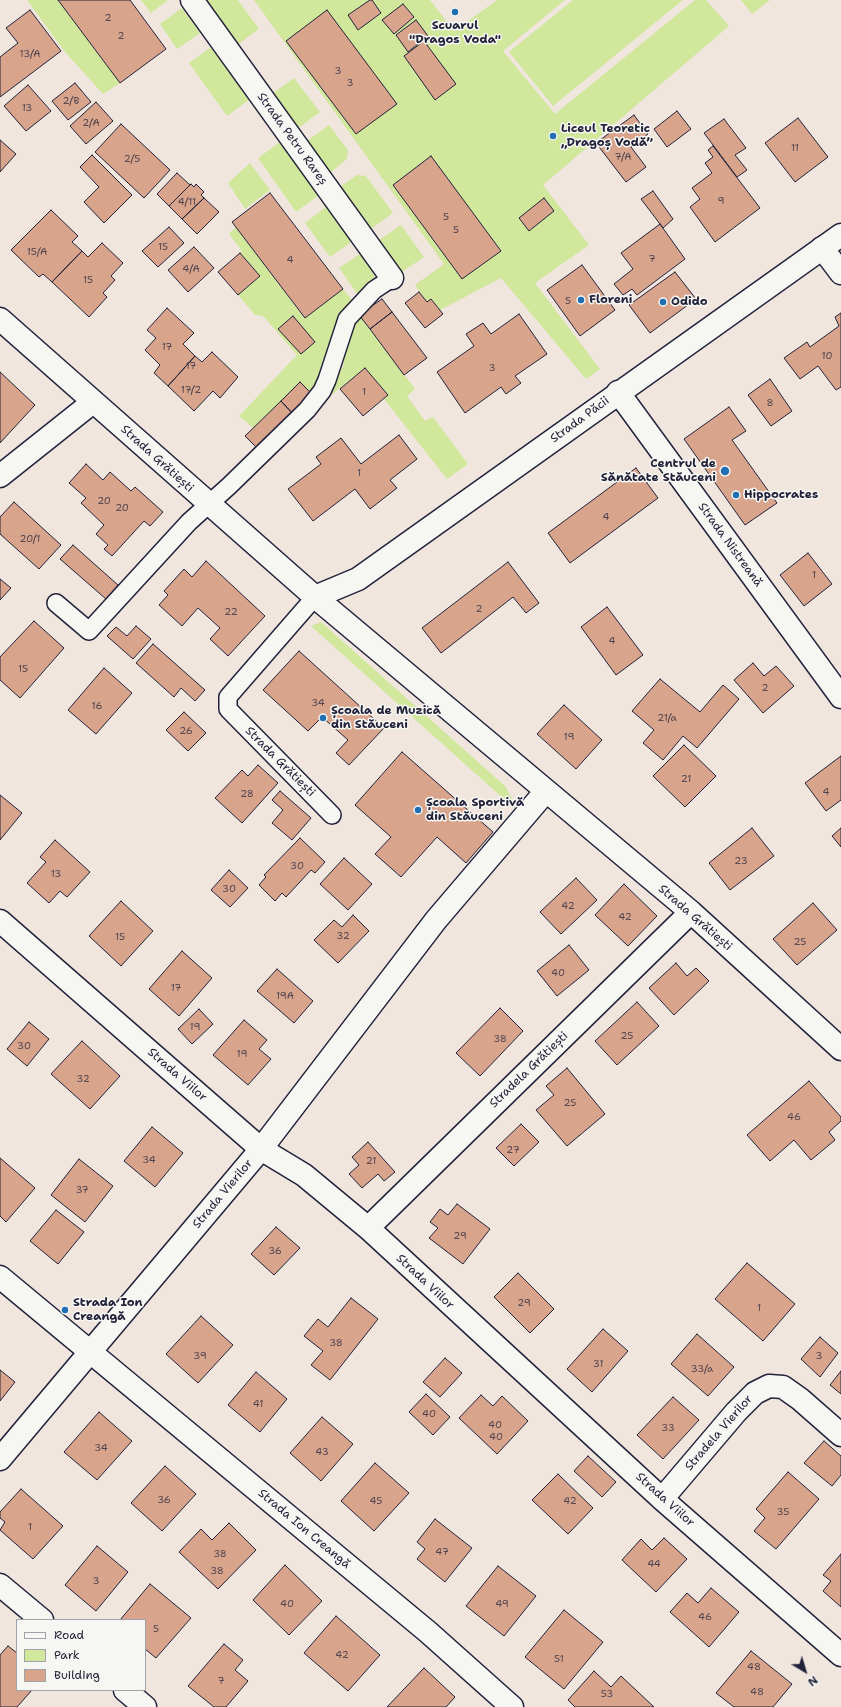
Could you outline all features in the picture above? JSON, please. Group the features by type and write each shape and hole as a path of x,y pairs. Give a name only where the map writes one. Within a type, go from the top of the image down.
{"street":[{"name":"Strada Petru Rareș","path":"192,0 392,278"},
{"name":"Strada Păcii","path":"314,597 358,579 841,234"},
{"path":"822,248 841,273"},
{"name":"Strada Grătiești","path":"0,320 314,597 690,912 841,1049"},
{"name":"Strada Nistreană","path":"618,392 841,697"},
{"path":"0,476 93,402"},
{"name":"Strada Vierilor","path":"0,1459 261,1148 436,920 546,791"},
{"name":"Stradela Grătiești","path":"368,1228 690,912"},
{"name":"Strada Viilor","path":"0,921 261,1148 304,1175 368,1228 662,1499 841,1655"},
{"name":"Strada Ion Creangă","path":"0,1277 428,1632 512,1707"},
{"name":"Stradela Vierilor","path":"662,1499 736,1412 755,1393 769,1386 783,1388 800,1399 841,1435"},
{"path":"0,1585 41,1619"},
{"path":"126,1691 146,1707"}],"lane":[{"path":"56,603 90,631 188,522 209,505 307,410 322,391 327,380 347,319 374,290 392,278"},
{"name":"Strada Grătiești","path":"314,597 228,698 228,709 332,815"}],"green space":[{"path":"27,0 58,0 120,83 103,94 65,52"},
{"path":"141,0 168,0 151,13"},
{"path":"204,0 238,0 259,29 237,45"},
{"path":"254,0 430,0 454,31 497,0 565,0 503,51 555,114 695,0 706,0 729,26 543,185 589,245 535,283 600,369 586,379 501,278 440,310 432,299 427,302 415,285 444,264"},
{"path":"573,0 683,0 553,106 509,52"},
{"path":"741,0 770,0 752,14"},
{"path":"182,8 200,33 177,49 160,24"},
{"path":"211,47 249,100 227,116 189,63"},
{"path":"294,78 320,112 297,129 272,94"},
{"path":"329,125 348,150 347,159 330,173 307,141"},
{"path":"280,142 319,195 296,212 258,158"},
{"path":"250,163 270,190 245,209 228,183"},
{"path":"357,175 366,176 393,213 371,229 340,187"},
{"path":"327,206 353,241 330,257 305,223"},
{"path":"401,225 424,257 402,272 379,240"},
{"path":"236,227 304,318 343,289 352,300 338,321 335,336 313,395 281,401 253,428 239,416 297,355 263,316 255,315 238,295 260,276 240,253 242,251 229,234"},
{"path":"361,253 375,274 373,283 358,295 339,268"},
{"path":"359,315 415,389 407,396 425,421 433,417 468,464 447,479 384,399 388,395 365,368 319,405 343,367 350,323"},
{"path":"321,622 505,786 514,802 515,809 311,626"}],"building":[{"path":"58,0 130,0 166,49 120,83"},
{"path":"372,0 381,13 358,30 348,15"},
{"path":"403,4 414,17 394,34 382,20"},
{"path":"30,10 61,51 0,97 0,57 18,43 6,28"},
{"path":"327,10 397,104 356,134 286,41"},
{"path":"416,20 428,36 408,52 396,35"},
{"path":"424,41 456,84 435,100 404,56"},
{"path":"75,83 91,102 68,120 52,101"},
{"path":"28,85 51,111 26,131 4,106"},
{"path":"96,102 113,121 86,144 70,126"},
{"path":"677,111 691,129 667,147 654,129"},
{"path":"634,115 648,134 631,147 646,167 626,182 596,143"},
{"path":"798,118 828,157 795,182 765,143"},
{"path":"724,119 746,148 735,155 747,170 737,177 704,133"},
{"path":"121,124 170,170 144,198 95,152"},
{"path":"0,140 16,154 0,172"},
{"path":"713,146 760,208 715,242 690,207 700,199 692,188 712,173 705,163 713,157 708,150"},
{"path":"92,155 132,195 104,223 84,202 99,187 80,167"},
{"path":"431,156 501,251 462,279 393,185"},
{"path":"177,173 190,185 169,206 157,194"},
{"path":"191,184 194,187 196,184 204,192 201,195 204,198 182,219 169,206"},
{"path":"653,191 673,219 663,228 641,199"},
{"path":"270,193 343,289 305,318 232,222"},
{"path":"204,198 219,212 197,234 182,219"},
{"path":"544,198 554,211 529,231 519,218"},
{"path":"51,210 78,236 72,242 82,251 52,282 43,274 39,277 11,250"},
{"path":"660,224 685,259 637,295 632,289 623,295 614,284 633,269 621,253"},
{"path":"169,227 184,243 158,267 142,251"},
{"path":"102,243 123,263 111,276 115,280 103,293 107,297 89,317 52,282 82,251 88,257"},
{"path":"194,247 214,268 188,292 168,270"},
{"path":"240,253 260,276 238,295 218,272"},
{"name":"Floreni","path":"582,265 615,310 580,336 547,290"},
{"name":"Odido","path":"675,272 696,299 650,333 629,305"},
{"path":"419,292 427,302 431,299 443,314 425,328 405,303"},
{"path":"382,299 392,312 370,329 359,315"},
{"path":"167,308 194,333 183,344 195,356 168,386 154,373 160,365 145,350 156,338 147,330"},
{"path":"392,312 427,358 404,375 370,329"},
{"path":"841,313 841,387 836,390 818,366 800,379 784,358 807,342 810,347 839,326 835,317"},
{"path":"519,314 547,354 515,376 521,383 506,394 501,387 465,413 437,372 474,346 466,334 483,323 491,334"},
{"path":"293,316 315,342 301,354 278,329"},
{"path":"212,352 238,377 220,398 213,391 194,411 168,386 195,356 202,362"},
{"path":"365,368 388,395 363,416 340,389"},
{"path":"0,372 35,405 0,443"},
{"path":"770,379 792,411 771,426 748,395"},
{"path":"300,382 313,395 293,414 281,401"},
{"path":"281,401 293,414 258,449 245,436"},
{"path":"729,407 746,431 732,440 777,503 745,525 684,439"},
{"path":"399,435 417,459 390,480 397,488 370,509 355,489 313,521 288,489 321,464 316,457 341,438 361,464"},
{"path":"86,464 103,480 110,472 131,491 135,487 163,512 150,526 144,521 112,556 104,549 108,545 96,534 104,525 81,503 86,498 69,483"},
{"path":"636,468 658,498 570,563 548,533"},
{"path":"14,502 61,545 39,569 0,534 0,517"},
{"path":"73,545 118,585 106,599 60,559"},
{"path":"808,553 832,584 804,606 780,575"},
{"path":"206,561 265,616 228,656 210,639 220,628 198,608 182,626 159,605 168,595 164,591 184,569 192,577"},
{"path":"508,562 539,603 526,613 513,597 441,653 422,628"},
{"path":"0,579 11,588 0,600"},
{"path":"607,607 643,655 616,675 581,627"},
{"path":"34,621 64,648 20,698 0,680 0,657"},
{"path":"136,626 151,639 133,659 107,636 116,627 127,636"},
{"path":"153,644 205,690 195,701 181,688 174,697 136,663"},
{"path":"299,651 384,728 349,765 336,753 348,740 322,717 308,731 263,690"},
{"path":"753,663 764,676 776,666 794,686 763,713 734,680"},
{"path":"104,668 132,693 96,734 68,710"},
{"path":"660,679 700,712 723,685 739,699 697,748 683,736 663,760 643,743 654,730 632,711"},
{"path":"564,705 602,740 576,769 537,734"},
{"path":"184,712 206,733 188,751 166,730"},
{"path":"684,745 716,776 685,807 653,776"},
{"path":"402,752 493,832 466,863 437,837 401,877 375,854 391,837 355,805"},
{"path":"841,756 841,800 826,811 805,783"},
{"path":"258,765 278,783 242,823 215,798 242,770 248,776"},
{"path":"280,791 311,818 292,840 272,823 283,810 272,800"},
{"path":"0,795 22,813 0,840"},
{"path":"752,828 774,856 730,890 709,863"},
{"path":"841,828 841,847 832,836"},
{"path":"300,838 325,862 315,873 311,870 286,897 282,893 275,901 259,885 266,877 264,875"},
{"path":"55,840 90,872 67,897 60,891 49,903 27,883 46,862 40,857"},
{"path":"344,858 372,884 348,910 320,884"},
{"path":"229,870 248,888 230,907 211,890"},
{"path":"576,878 597,900 561,934 540,912"},
{"path":"624,884 657,916 628,946 595,915"},
{"path":"121,901 153,931 121,966 89,936"},
{"path":"813,903 837,930 797,965 773,939"},
{"path":"353,915 369,931 338,963 314,940 334,920 342,927"},
{"path":"569,945 589,970 557,996 537,971"},
{"path":"182,951 212,978 179,1016 149,989"},
{"path":"676,963 687,976 696,968 709,981 674,1015 649,988"},
{"path":"277,969 313,1001 294,1023 257,991"},
{"path":"637,1002 659,1026 617,1065 595,1041"},
{"path":"500,1008 523,1031 480,1076 456,1053"},
{"path":"199,1009 213,1024 192,1044 178,1029"},
{"path":"244,1020 267,1040 259,1049 271,1059 248,1085 213,1055"},
{"path":"29,1022 49,1039 27,1066 7,1049"},
{"path":"82,1041 120,1076 90,1109 51,1074"},
{"path":"567,1068 605,1114 567,1146 536,1110 554,1095 546,1086"},
{"path":"809,1081 841,1117 841,1121 829,1132 835,1140 811,1160 794,1140 770,1161 747,1135"},
{"path":"521,1124 539,1142 514,1166 496,1148"},
{"path":"152,1127 183,1153 155,1187 124,1161"},
{"path":"368,1142 395,1172 384,1181 378,1174 362,1188 349,1174 359,1165 352,1157"},
{"path":"0,1158 35,1188 6,1222 0,1216"},
{"path":"79,1159 113,1186 85,1222 51,1195"},
{"path":"457,1204 490,1229 463,1264 429,1238 438,1228 430,1222 440,1209 448,1215"},
{"path":"56,1210 84,1232 58,1264 30,1241"},
{"path":"276,1227 300,1248 274,1275 251,1254"},
{"path":"747,1263 795,1304 763,1341 715,1299"},
{"path":"518,1273 554,1309 530,1333 494,1297"},
{"path":"351,1298 378,1319 330,1380 311,1365 323,1351 304,1336 318,1319 328,1327"},
{"path":"201,1316 233,1345 198,1383 166,1354"},
{"path":"603,1329 628,1351 592,1392 567,1369"},
{"path":"697,1334 734,1367 708,1396 671,1364"},
{"path":"820,1337 838,1353 820,1377 801,1359"},
{"path":"445,1358 462,1373 440,1397 423,1382"},
{"path":"0,1370 15,1382 0,1401"},
{"path":"841,1371 841,1394 830,1385"},
{"path":"256,1372 287,1399 260,1432 228,1405"},
{"path":"426,1394 450,1417 433,1435 409,1412"},
{"path":"481,1395 493,1406 502,1396 528,1421 497,1454 459,1418"},
{"path":"673,1397 699,1420 663,1459 637,1435"},
{"path":"99,1412 132,1441 97,1480 64,1452"},
{"path":"322,1417 353,1444 321,1481 290,1453"},
{"path":"824,1441 841,1456 841,1475 832,1486 804,1463"},
{"path":"588,1456 616,1482 602,1497 574,1471"},
{"path":"375,1463 409,1493 374,1531 341,1501"},
{"path":"165,1466 196,1494 162,1531 131,1503"},
{"path":"788,1472 819,1499 776,1549 754,1531 765,1518 756,1509"},
{"path":"558,1474 593,1508 568,1534 532,1500"},
{"path":"21,1489 63,1526 33,1559 0,1530 5,1522 0,1518 0,1512"},
{"path":"435,1519 472,1548 445,1582 417,1559 425,1549 417,1542"},
{"path":"229,1523 256,1550 218,1589 179,1552 201,1529 212,1540"},
{"path":"664,1538 687,1559 656,1592 622,1560 641,1539 652,1550"},
{"path":"97,1546 128,1572 96,1611 65,1585"},
{"path":"841,1554 841,1607 823,1591 831,1581 823,1575"},
{"path":"285,1565 322,1601 289,1635 253,1600"},
{"path":"498,1566 536,1596 504,1636 466,1606"},
{"path":"150,1584 191,1618 156,1658 146,1650 146,1619 121,1619"},
{"path":"711,1588 739,1612 709,1647 670,1612 687,1593 698,1603"},
{"path":"564,1610 603,1642 564,1689 525,1657"},
{"path":"336,1616 380,1655 348,1691 304,1653"},
{"path":"224,1644 243,1660 235,1670 248,1681 226,1707 214,1707 188,1686"},
{"path":"8,1646 16,1652 16,1691 31,1691 17,1707 0,1707 0,1655"},
{"path":"751,1651 792,1684 773,1707 734,1707 716,1693"},
{"path":"424,1668 455,1697 446,1707 387,1707"},
{"path":"594,1671 611,1687 621,1676 654,1707 575,1707 568,1700"}],"place":[{"name":"Scuarul \"Dragos Voda\"","path":"455,12"},
{"name":"Liceul Teoretic „Dragoș Vodă”","path":"553,136"},
{"name":"Floreni","path":"581,300"},
{"name":"Odido","path":"663,302"},
{"name":"Centrul de Sănătate Stăuceni","path":"725,471"},
{"name":"Hippocrates","path":"736,495"},
{"name":"Școala de Muzică din Stăuceni","path":"323,718"},
{"name":"Școala Sportivă din Stăuceni","path":"418,810"},
{"name":"Strada Ion Creangă","path":"65,1310"}]}
